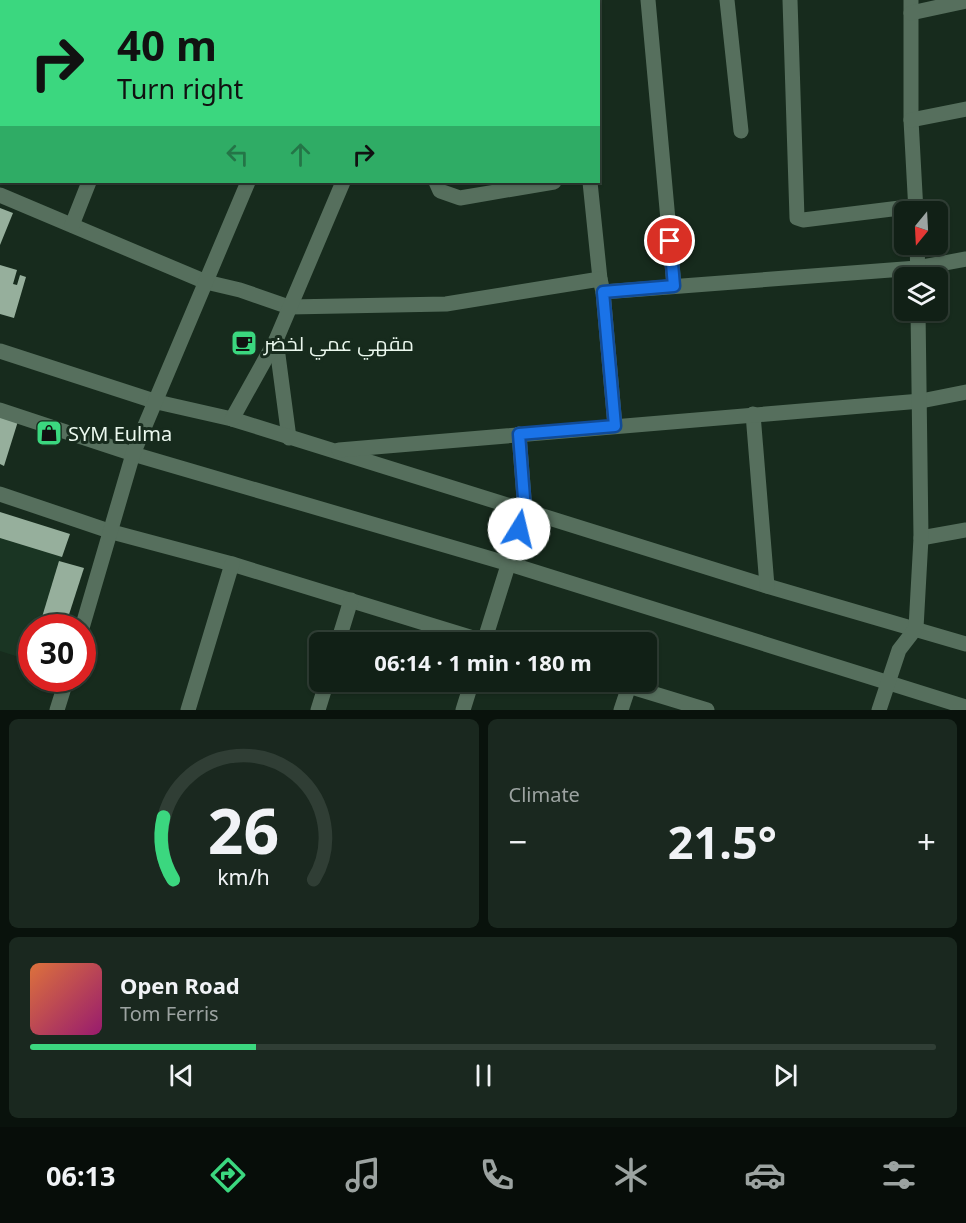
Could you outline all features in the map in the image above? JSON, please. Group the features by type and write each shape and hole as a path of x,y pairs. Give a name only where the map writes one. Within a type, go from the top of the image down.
{"street":[{"path":"648,0 674,286"},
{"path":"727,0 741,130"},
{"path":"790,0 797,218 803,220 894,211"},
{"path":"916,201 911,120 911,6 966,1"},
{"path":"911,120 966,110"},
{"path":"72,225 89,183"},
{"path":"86,614 133,454 157,402 248,183"},
{"path":"232,419 276,340 343,183"},
{"path":"436,183 440,191 459,198 548,183"},
{"path":"590,183 615,426"},
{"path":"0,195 206,282 240,290 289,307 446,304 602,286 674,286 894,274"},
{"path":"939,267 966,259"},
{"path":"879,710 899,650 916,628 921,538 918,321"},
{"path":"276,340 289,438"},
{"path":"0,351 157,402 232,419 767,586 966,644"},
{"path":"329,450 921,401 966,392"},
{"path":"0,410 133,454 509,564 966,707"},
{"path":"753,414 767,586"},
{"path":"487,632 525,511 519,434"},
{"path":"0,494 112,532 232,564 452,632"},
{"path":"921,538 966,530"},
{"path":"188,710 232,564"},
{"path":"341,632 351,600"},
{"path":"57,710 63,692"},
{"path":"318,710 324,692"},
{"path":"463,710 469,692"},
{"path":"621,710 627,692"},
{"path":"648,692 707,710"}],"shaded area":[{"path":"0,521 66,542 58,568 63,614 18,614 18,657 0,651"}],"building":[{"path":"0,208 13,213 0,245"},
{"path":"0,265 17,270 13,284 17,285 20,275 26,277 14,318 0,314"},
{"path":"0,412 19,418 4,466 0,464"},
{"path":"0,512 70,534 62,557 0,538"},
{"path":"59,561 84,568 69,614 43,614"}],"place":[{"name":"مقهي عمي لخضر","path":"244,343"},
{"name":"SYM Eulma","path":"49,433"}],"route":[{"path":"519,529 525,511 519,434 615,426 603,292 674,286 670,241"}]}
